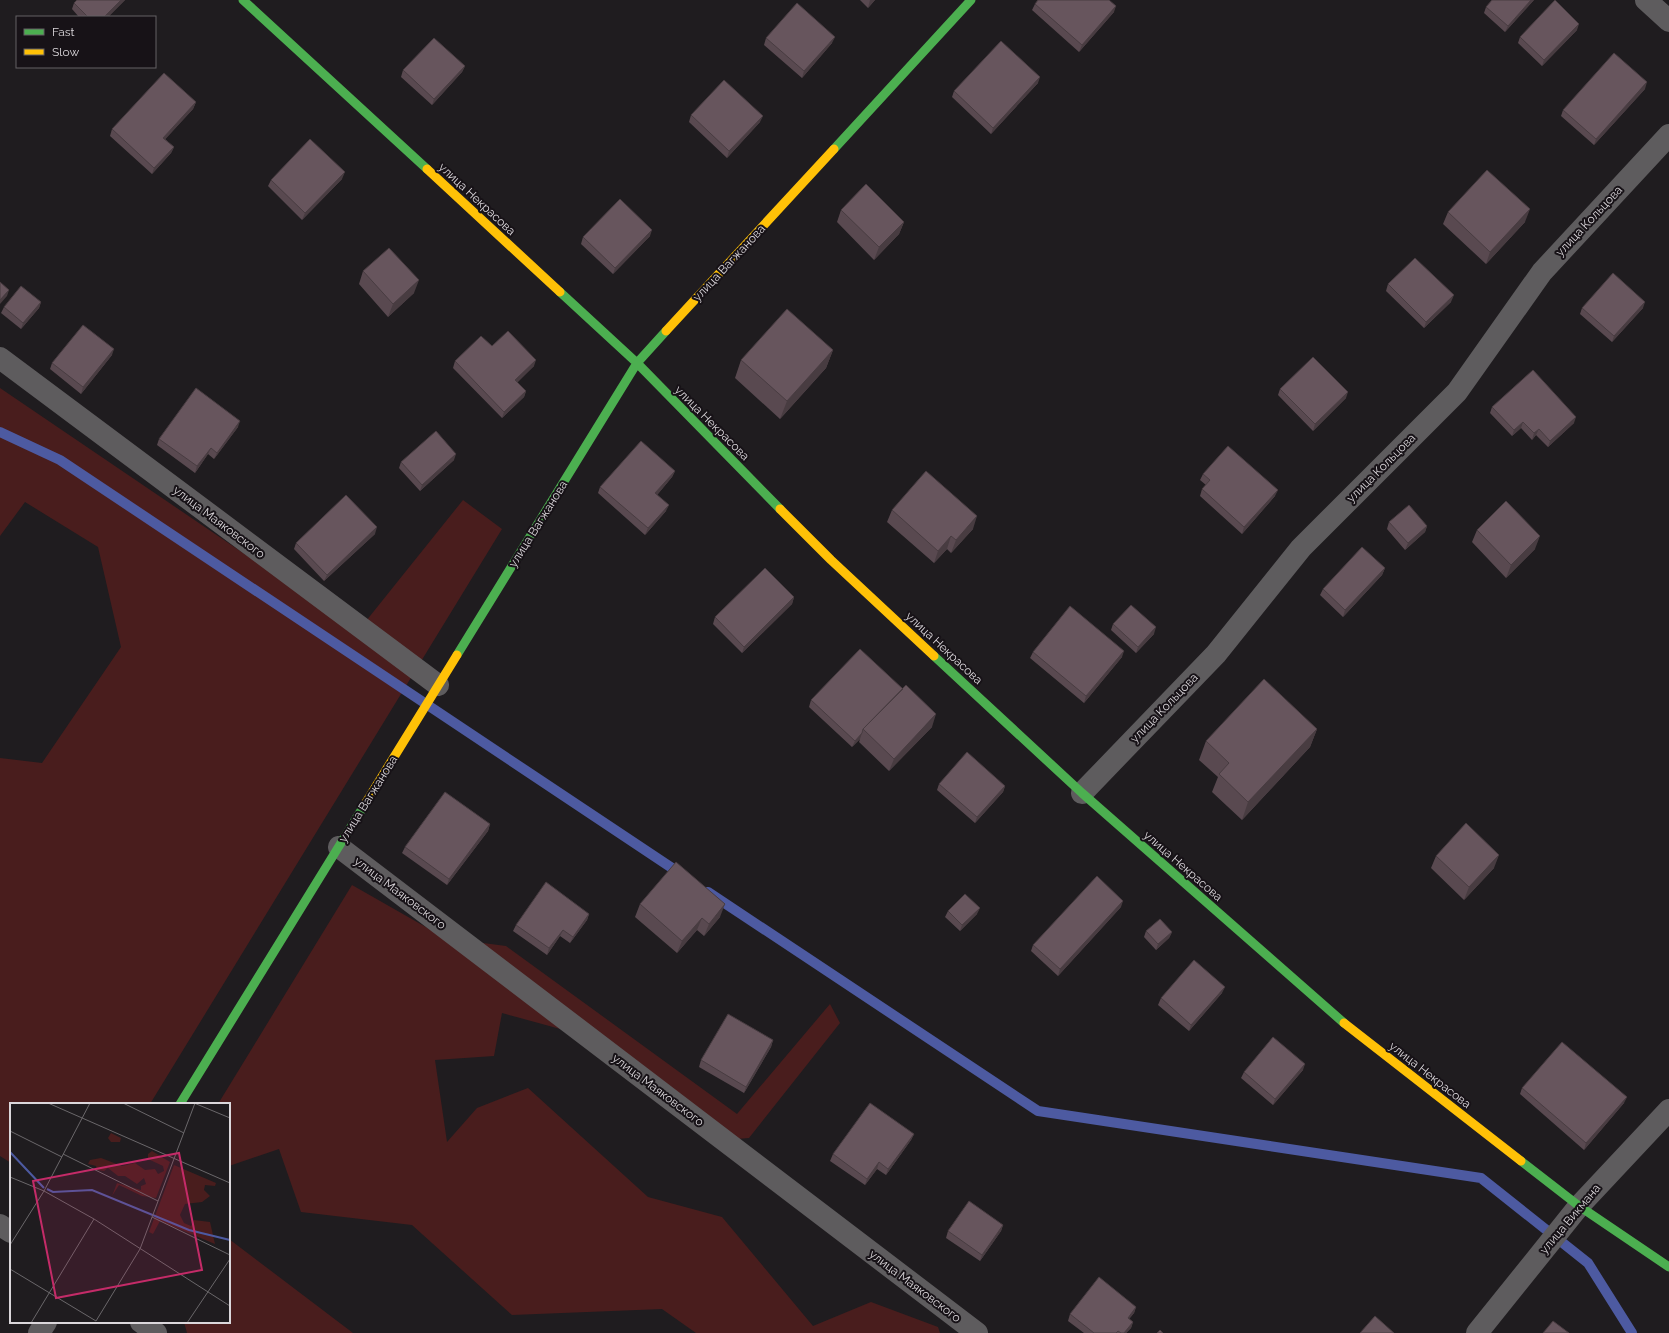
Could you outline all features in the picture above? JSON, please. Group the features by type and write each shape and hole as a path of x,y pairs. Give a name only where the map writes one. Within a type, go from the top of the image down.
{"street":[{"name":"улица Некрасова","path":"243,0 637,363 831,560 1082,793 1344,1023 1579,1206 1669,1267"},
{"name":"улица Вагжанова","path":"181,1103 637,363 971,0"},
{"path":"1646,0 1669,21"},
{"name":"улица Кольцова","path":"1082,793 1216,654 1302,548 1457,392 1542,272 1669,135"},
{"name":"улица Маяковского","path":"0,358 438,685"},
{"name":"улица Маяковского","path":"339,846 977,1333"},
{"name":"улица Викмана","path":"1476,1333 1579,1206 1669,1110"},
{"path":"0,1225 10,1231"},
{"path":"39,1333 45,1323"},
{"path":"142,1323 156,1333"}],"shaded area":[{"path":"0,388 358,631 463,500 502,529 151,1103 10,1103 10,1162 0,1156 0,758 42,763 121,647 98,547 25,502 0,536"},
{"path":"352,885 445,938 506,946 737,1114 830,1004 840,1023 749,1138 723,1140 604,1041 502,1013 494,1056 435,1060 447,1142 477,1108 528,1088 648,1197 722,1217 813,1326 871,1302 938,1327 940,1333 696,1333 662,1309 512,1315 412,1225 301,1212 279,1149 230,1166 230,1103 219,1103"},
{"path":"230,1240 353,1333 187,1333 184,1323 230,1323"}],"building":[{"path":"77,0 121,0 105,16 87,16 74,3"},
{"path":"1038,0 1109,0 1116,6 1082,45 1035,4"},
{"path":"1492,0 1531,0 1508,26 1486,7"},
{"path":"1555,0 1579,24 1544,60 1520,37"},
{"path":"797,3 835,37 804,71 766,38"},
{"path":"434,38 465,66 434,99 403,70"},
{"path":"1001,41 1040,77 993,128 954,91"},
{"path":"1614,53 1647,82 1596,139 1563,110"},
{"path":"164,73 196,102 163,138 174,147 154,168 112,129"},
{"path":"724,80 763,116 729,151 691,115"},
{"path":"310,139 345,172 305,213 271,180"},
{"path":"1487,170 1530,209 1490,252 1448,212"},
{"path":"866,184 904,222 879,247 841,210"},
{"path":"620,199 652,230 615,268 583,237"},
{"path":"389,248 419,280 393,304 363,271"},
{"path":"1415,258 1454,295 1426,322 1388,284"},
{"path":"1613,273 1645,302 1614,336 1582,308"},
{"path":"0,282 9,290 0,300"},
{"path":"21,286 41,302 23,323 4,307"},
{"path":"787,309 833,350 787,401 741,360"},
{"path":"83,325 114,349 83,387 52,363"},
{"path":"508,331 536,360 515,380 526,391 504,412 455,361 481,336 492,346"},
{"path":"1313,357 1348,392 1315,424 1280,389"},
{"path":"1533,370 1576,417 1550,441 1539,429 1534,433 1523,422 1514,430 1492,407"},
{"path":"196,388 240,421 217,453 211,448 197,466 159,439"},
{"path":"436,431 456,454 422,485 401,462"},
{"path":"641,441 675,471 655,493 669,505 648,528 600,487"},
{"path":"1228,446 1278,490 1244,527 1202,489 1210,480 1203,474"},
{"path":"926,471 977,516 956,540 951,536 938,551 892,510"},
{"path":"346,495 377,527 327,575 296,543"},
{"path":"1506,501 1540,536 1511,565 1477,530"},
{"path":"1409,505 1427,526 1408,543 1389,522"},
{"path":"1362,547 1385,568 1345,610 1323,589"},
{"path":"765,568 794,597 744,647 715,617"},
{"path":"1131,605 1156,627 1138,647 1113,624"},
{"path":"1070,606 1124,651 1086,696 1033,652"},
{"path":"860,649 903,689 863,729 862,733 855,741 811,700"},
{"path":"1264,679 1317,729 1248,802 1219,774 1229,763 1206,741"},
{"path":"906,685 936,714 894,759 863,729"},
{"path":"967,752 1005,786 977,817 939,784"},
{"path":"445,792 490,824 449,879 405,847"},
{"path":"1466,823 1499,855 1469,887 1436,856"},
{"path":"676,862 725,904 709,924 702,918 682,941 640,904"},
{"path":"1097,876 1123,901 1060,969 1033,945"},
{"path":"546,882 589,914 573,937 563,930 549,948 516,925"},
{"path":"965,894 980,908 962,925 948,911"},
{"path":"1160,919 1172,932 1158,944 1146,931"},
{"path":"1194,960 1225,987 1191,1025 1161,998"},
{"path":"728,1014 773,1040 746,1087 701,1060"},
{"path":"1273,1037 1305,1064 1275,1099 1244,1072"},
{"path":"1562,1042 1627,1097 1586,1143 1522,1088"},
{"path":"870,1103 914,1134 888,1169 879,1162 867,1179 833,1154"},
{"path":"969,1201 1003,1225 982,1255 948,1231"},
{"path":"1099,1277 1136,1307 1128,1318 1133,1322 1124,1333 1118,1331 1116,1333 1094,1333 1070,1314"},
{"path":"1375,1316 1394,1333 1360,1333"},
{"path":"1553,1321 1569,1333 1543,1333"}],"waterway":[{"path":"0,432 60,460 681,874"},
{"path":"708,892 1038,1111 1481,1178 1588,1263 1632,1333"}],"traffic: fast":[{"path":"243,0 427,169"},
{"path":"834,149 971,0"},
{"path":"560,292 637,363 780,509"},
{"path":"457,655 637,363 666,331"},
{"path":"934,656 1082,793 1344,1023"},
{"path":"181,1103 365,804"},
{"path":"1521,1161 1579,1206 1669,1267"}],"traffic: slow":[{"path":"666,331 834,149"},
{"path":"427,169 560,292"},
{"path":"780,509 831,560 934,656"},
{"path":"365,804 457,655"},
{"path":"1344,1023 1521,1161"}]}
